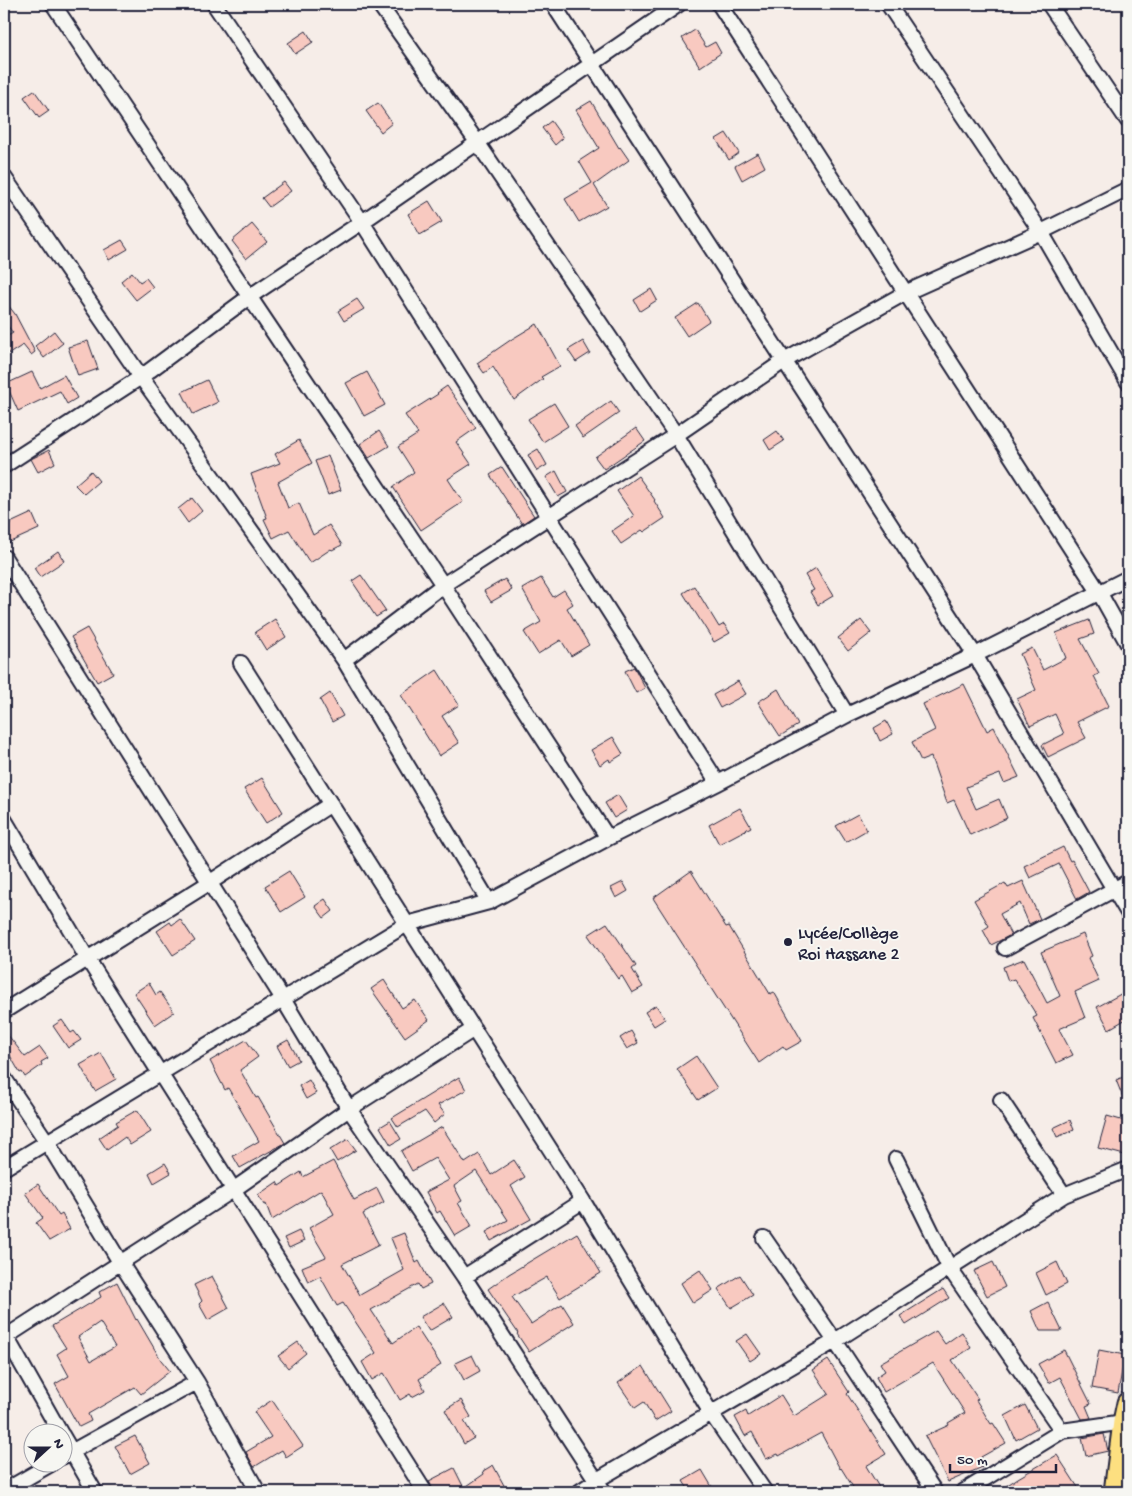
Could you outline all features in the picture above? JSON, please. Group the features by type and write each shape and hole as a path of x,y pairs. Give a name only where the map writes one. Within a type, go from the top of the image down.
{"main road":[{"path":"1116,1492 1126,1413"}],"street":[{"path":"53,4 443,585 608,838"},
{"path":"214,4 362,222 718,783"},
{"path":"379,4 477,142 676,435 847,715"},
{"path":"553,4 975,654 1128,913"},
{"path":"4,466 141,377 249,297 362,222 679,4"},
{"path":"719,4 1099,592 1128,644"},
{"path":"888,4 1041,232 1128,382"},
{"path":"1049,4 1128,121"},
{"path":"4,177 141,377 344,660 489,902"},
{"path":"344,660 443,585 676,435 784,360 905,293 1041,232 1128,189"},
{"path":"4,557 349,1109 464,1277 600,1486"},
{"path":"4,1168 407,924 489,902 608,838 847,715 1128,578"},
{"path":"242,664 584,1201 711,1413 765,1492"},
{"path":"4,1011 331,804"},
{"path":"4,819 87,958 425,1492"},
{"path":"1005,948 1128,882"},
{"path":"56,1424 4,1336 234,1190 349,1109 474,1029"},
{"path":"4,1078 47,1142 120,1262 197,1382 257,1492"},
{"path":"1002,1100 1064,1195"},
{"path":"896,1159 950,1269 1062,1431"},
{"path":"579,1492 600,1486 711,1413 835,1341 1064,1195 1128,1169"},
{"path":"464,1277 584,1201"},
{"path":"764,1238 935,1492"},
{"path":"72,1451 197,1382"},
{"path":"963,1492 1062,1431 1126,1413"},
{"path":"72,1461 94,1492"},
{"path":"4,1491 34,1474"}],"building":[{"path":"695,30 706,47 715,42 721,53 700,67 682,38"},
{"path":"306,31 313,42 295,54 288,43"},
{"path":"34,90 49,111 39,118 24,97"},
{"path":"591,101 619,148 629,160 594,185 607,206 579,222 565,199 592,183 579,161 599,148 576,110"},
{"path":"378,103 392,123 381,132 366,111"},
{"path":"551,121 563,138 555,145 542,128"},
{"path":"726,133 739,153 729,160 716,139"},
{"path":"758,153 765,167 742,180 735,166"},
{"path":"284,182 291,191 269,207 262,198"},
{"path":"429,201 442,222 420,235 408,214"},
{"path":"252,224 267,242 246,259 232,241"},
{"path":"122,240 128,249 109,260 104,250"},
{"path":"132,272 140,282 146,278 153,287 136,300 121,281"},
{"path":"651,289 657,300 640,311 634,300"},
{"path":"357,299 364,309 344,321 338,311"},
{"path":"4,300 15,314 35,352 31,355 23,345 9,354 4,345 4,338 13,333 4,321"},
{"path":"698,303 709,321 687,336 675,318"},
{"path":"537,324 560,366 541,377 543,379 514,400 493,367 484,373 477,363"},
{"path":"54,331 63,343 44,358 35,346"},
{"path":"88,341 98,369 78,376 68,347"},
{"path":"583,341 590,353 576,362 568,350"},
{"path":"32,372 40,388 64,375 77,398 67,404 60,391 18,411 6,384"},
{"path":"367,372 385,405 364,416 346,383"},
{"path":"207,380 218,402 193,414 182,392"},
{"path":"447,386 476,428 456,442 471,464 448,479 463,502 421,530 393,487 414,472 398,447 418,434 405,415"},
{"path":"611,401 619,413 583,438 575,426"},
{"path":"554,403 568,426 543,442 528,419"},
{"path":"636,428 645,441 604,469 595,457"},
{"path":"379,431 389,446 369,458 360,444"},
{"path":"777,431 784,441 770,450 764,440"},
{"path":"299,440 312,463 278,482 288,508 299,503 313,535 329,525 342,545 331,549 310,563 289,530 273,538 264,519 267,518 251,474 280,463 275,454"},
{"path":"538,449 547,465 537,471 528,455"},
{"path":"49,450 55,463 38,472 31,459"},
{"path":"328,456 341,490 328,495 315,461"},
{"path":"502,467 534,516 522,524 490,475"},
{"path":"91,471 99,481 84,494 75,485"},
{"path":"556,471 567,492 558,497 546,477"},
{"path":"638,476 665,518 621,544 612,531 634,516 617,491"},
{"path":"192,498 202,511 188,523 178,509"},
{"path":"32,513 39,529 8,543 4,534 4,526"},
{"path":"58,551 64,561 40,577 34,568"},
{"path":"816,568 833,596 818,605 810,592 814,590 805,575"},
{"path":"361,575 386,611 376,617 352,581"},
{"path":"541,578 553,597 564,590 573,604 567,608 589,645 571,656 561,640 538,654 524,632 541,622 522,589"},
{"path":"505,579 512,590 491,602 484,591"},
{"path":"694,586 719,627 724,624 730,633 714,642 683,593"},
{"path":"275,619 286,637 266,650 255,632"},
{"path":"861,620 871,633 848,651 838,638"},
{"path":"1089,620 1094,634 1080,639 1099,674 1094,676 1109,706 1077,722 1086,738 1048,757 1042,745 1064,734 1055,714 1030,726 1017,699 1036,690 1020,654 1032,648 1043,670 1066,658 1056,633"},
{"path":"87,628 113,673 97,682 71,637"},
{"path":"634,667 645,688 636,693 625,671"},
{"path":"437,670 459,705 442,716 459,743 439,756 401,695"},
{"path":"738,681 746,694 720,708 713,695"},
{"path":"964,684 987,731 994,727 1019,777 1004,783 1000,774 966,787 976,809 999,799 1007,818 970,835 954,800 947,803 931,757 921,761 912,742 935,730 923,704"},
{"path":"778,689 798,725 780,736 758,702"},
{"path":"330,693 343,716 332,722 320,700"},
{"path":"886,721 893,734 880,741 874,728"},
{"path":"613,737 623,754 610,762 609,759 600,765 591,750"},
{"path":"262,778 283,812 266,823 244,789"},
{"path":"618,795 627,810 614,818 605,803"},
{"path":"740,808 751,827 719,844 709,825"},
{"path":"858,814 867,830 846,842 836,826"},
{"path":"1063,847 1089,892 1077,899 1059,864 1030,878 1024,866"},
{"path":"289,871 305,897 281,912 265,886"},
{"path":"691,871 726,927 729,926 770,994 774,992 802,1041 786,1050 783,1046 759,1063 653,898"},
{"path":"1023,881 1040,919 1029,924 1020,903 1000,914 1011,935 991,945 983,930 989,926 974,900 1005,883 1008,888"},
{"path":"623,882 628,891 616,898 611,888"},
{"path":"325,899 333,911 324,918 315,906"},
{"path":"180,919 195,941 173,955 157,931 170,922 172,925"},
{"path":"607,923 636,966 632,969 643,987 632,993 622,976 618,979 588,935"},
{"path":"1083,934 1092,956 1088,958 1099,981 1075,992 1085,1018 1059,1029 1073,1055 1056,1063 1033,1018 1037,1016 1014,979 1008,981 1003,967 1024,959 1047,1003 1060,996 1041,952"},
{"path":"384,980 402,1008 415,1000 429,1020 405,1037 371,989"},
{"path":"149,983 156,995 160,992 174,1012 155,1025 134,993"},
{"path":"1128,990 1128,1018 1109,1029 1097,1007"},
{"path":"656,1005 665,1019 654,1026 645,1012"},
{"path":"62,1020 71,1033 74,1031 81,1040 68,1048 53,1026"},
{"path":"4,1030 25,1057 40,1047 48,1058 41,1062 42,1065 25,1077 22,1072 20,1073 4,1045"},
{"path":"631,1031 638,1043 627,1049 620,1038"},
{"path":"246,1040 258,1057 240,1070 285,1143 240,1168 233,1156 259,1141 228,1088 225,1090 210,1061"},
{"path":"288,1040 299,1060 288,1066 277,1046"},
{"path":"101,1053 116,1079 95,1091 80,1065"},
{"path":"696,1056 717,1088 698,1100 677,1069"},
{"path":"1128,1075 1128,1110 1116,1080"},
{"path":"459,1077 466,1090 438,1105 445,1114 434,1123 425,1111 398,1127 392,1118"},
{"path":"309,1080 316,1093 306,1099 299,1086"},
{"path":"137,1110 151,1132 130,1145 125,1137 107,1150 99,1138 118,1125 116,1122"},
{"path":"1107,1116 1128,1122 1128,1156 1098,1148"},
{"path":"1070,1120 1074,1130 1057,1137 1053,1128"},
{"path":"390,1121 401,1139 391,1145 380,1127"},
{"path":"442,1127 465,1163 479,1154 491,1175 514,1160 525,1177 511,1186 531,1219 491,1241 486,1232 508,1220 476,1171 454,1186 462,1201 458,1203 472,1226 455,1236 440,1211 437,1213 426,1192 449,1180 435,1158 412,1171 401,1151"},
{"path":"348,1139 356,1150 337,1162 330,1150"},
{"path":"333,1161 354,1200 377,1188 384,1202 363,1214 379,1245 342,1264 360,1295 404,1270 391,1238 404,1233 416,1263 419,1261 431,1284 421,1289 418,1284 371,1310 393,1343 416,1327 441,1365 419,1379 425,1390 412,1397 410,1394 400,1400 384,1373 372,1380 362,1362 376,1353 343,1303 337,1306 320,1276 308,1282 302,1267 326,1257 309,1228 334,1214 321,1190 272,1220 266,1204 264,1205 258,1195 277,1182 279,1186 301,1172 303,1177"},
{"path":"165,1163 171,1173 154,1183 149,1173"},
{"path":"38,1184 59,1216 62,1214 70,1229 49,1241 36,1223 43,1218 25,1193"},
{"path":"299,1231 304,1241 289,1248 284,1238"},
{"path":"577,1233 601,1273 560,1298 547,1277 512,1297 531,1324 562,1304 574,1323 529,1352 488,1289 509,1274"},
{"path":"993,1262 1005,1287 987,1296 974,1271"},
{"path":"1057,1262 1067,1284 1046,1295 1036,1273"},
{"path":"700,1270 713,1290 693,1303 681,1283"},
{"path":"740,1275 753,1295 731,1308 718,1289"},
{"path":"212,1276 229,1308 208,1320 199,1304 202,1301 194,1285"},
{"path":"117,1282 136,1320 170,1371 141,1394 135,1387 88,1414 91,1421 79,1427 55,1384 69,1376 57,1354 66,1348 52,1326 101,1297 99,1292","holes":["100,1322 115,1347 91,1361 78,1337"]},
{"path":"943,1289 949,1298 906,1325 900,1316"},
{"path":"1048,1302 1062,1331 1040,1331 1031,1311"},
{"path":"444,1303 453,1317 429,1331 420,1317"},
{"path":"936,1331 945,1344 962,1332 971,1348 952,1360 978,1399 976,1400 991,1424 993,1423 1006,1443 981,1457 985,1466 948,1482 925,1436 949,1425 948,1423 965,1413 933,1363 884,1392 876,1377 885,1371 880,1363"},
{"path":"747,1334 761,1354 750,1361 736,1341"},
{"path":"298,1342 306,1353 288,1368 278,1356"},
{"path":"1064,1350 1091,1404 1086,1406 1091,1418 1082,1419 1060,1377 1049,1383 1038,1364"},
{"path":"1099,1350 1125,1355 1118,1393 1092,1388"},
{"path":"472,1355 480,1371 464,1380 455,1363"},
{"path":"828,1360 849,1392 847,1394 886,1454 866,1466 882,1492 856,1492 840,1469 821,1433 779,1456 778,1454 766,1459 752,1432 745,1436 735,1417 746,1411 748,1416 781,1395 794,1416 829,1394 813,1370"},
{"path":"643,1366 671,1411 655,1421 644,1402 635,1408 618,1383"},
{"path":"272,1400 303,1446 286,1457 282,1450 254,1467 246,1452 271,1437 254,1412"},
{"path":"461,1400 471,1417 464,1421 474,1438 464,1444 445,1410"},
{"path":"1025,1405 1037,1428 1016,1440 1005,1416"},
{"path":"1104,1434 1108,1451 1086,1456 1082,1438"},
{"path":"135,1436 150,1463 130,1474 115,1446"},
{"path":"1057,1455 1081,1492 997,1492 1018,1478"},
{"path":"493,1465 506,1489 500,1492 434,1492 429,1481 454,1468 464,1488 484,1474 483,1471"},
{"path":"702,1470 715,1492 690,1492 683,1481"}],"place":[{"name":"Lycée/Collège Roi Hassane 2","path":"788,942"}]}
